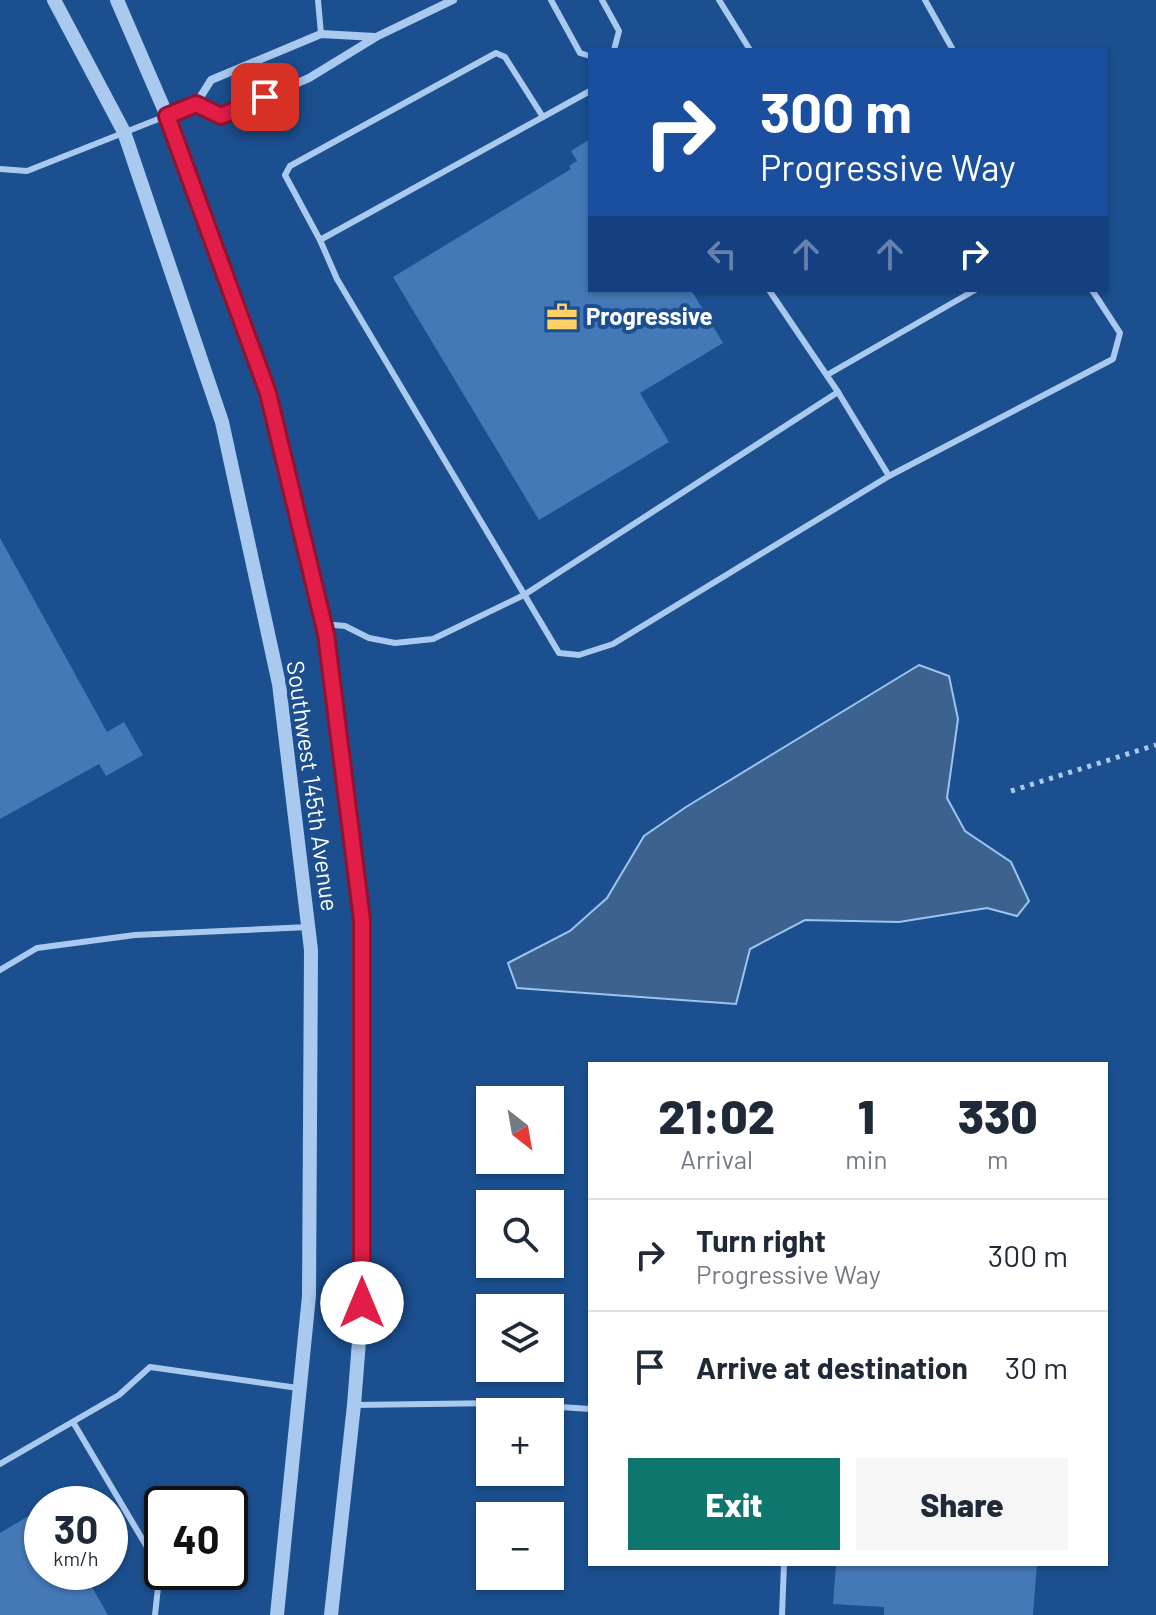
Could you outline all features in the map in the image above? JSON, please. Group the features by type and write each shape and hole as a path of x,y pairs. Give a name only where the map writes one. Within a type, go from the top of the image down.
{"street":[{"name":"Southwest 145th Avenue","path":"54,0 124,132 222,422 279,684 311,950 309,1296 277,1615"},
{"name":"Southwest 145th Avenue","path":"117,0 167,116 268,393 324,624 362,920 362,1303 331,1615"},
{"path":"196,104 221,116 309,78 376,37 453,0"},
{"path":"167,116 196,104 211,80 321,34 376,37"}],"lane":[{"path":"318,0 321,34"},
{"path":"551,0 580,53 588,55"},
{"path":"602,0 619,31 615,48"},
{"path":"719,0 749,48"},
{"path":"925,0 952,48"},
{"path":"543,117 505,57 496,53 290,166 285,175 337,279 559,653 579,655 613,644 889,476 1113,359 1120,333 1093,292"},
{"path":"320,240 588,92"},
{"path":"0,169 27,171 167,116"},
{"path":"770,292 838,392 889,476"},
{"path":"827,375 972,292"},
{"path":"324,624 345,626 369,638 395,643 433,639 524,595 838,392"},
{"path":"0,970 37,948 135,935 309,927"},
{"path":"0,1464 119,1395 150,1367 300,1388"},
{"path":"354,1405 501,1403 588,1409"},
{"path":"73,1422 160,1569 155,1615"},
{"path":"782,1615 784,1566"}],"path":[{"path":"1011,791 1156,745"}],"water":[{"path":"919,665 949,676 958,719 947,798 965,831 1011,862 1029,901 1017,916 987,908 899,922 805,920 750,949 736,1004 517,988 508,963 570,931 607,898 644,836 686,807"}],"building":[{"name":"Progressive","path":"588,140 588,292 692,292 723,343 640,393 669,442 539,520 393,277 571,169 569,166 577,161 571,151"},
{"path":"0,538 107,732 124,722 143,755 106,776 99,764 0,819"},
{"path":"24,1519 24,1590 93,1590 108,1615 0,1615 0,1533"},
{"path":"836,1566 1037,1566 1033,1615 884,1615 884,1607 833,1604"}],"place":[{"name":"Progressive","path":"562,317"}],"route":[{"path":"265,97 221,116 196,104 167,116 268,393 326,634 362,920 362,1303"}]}
